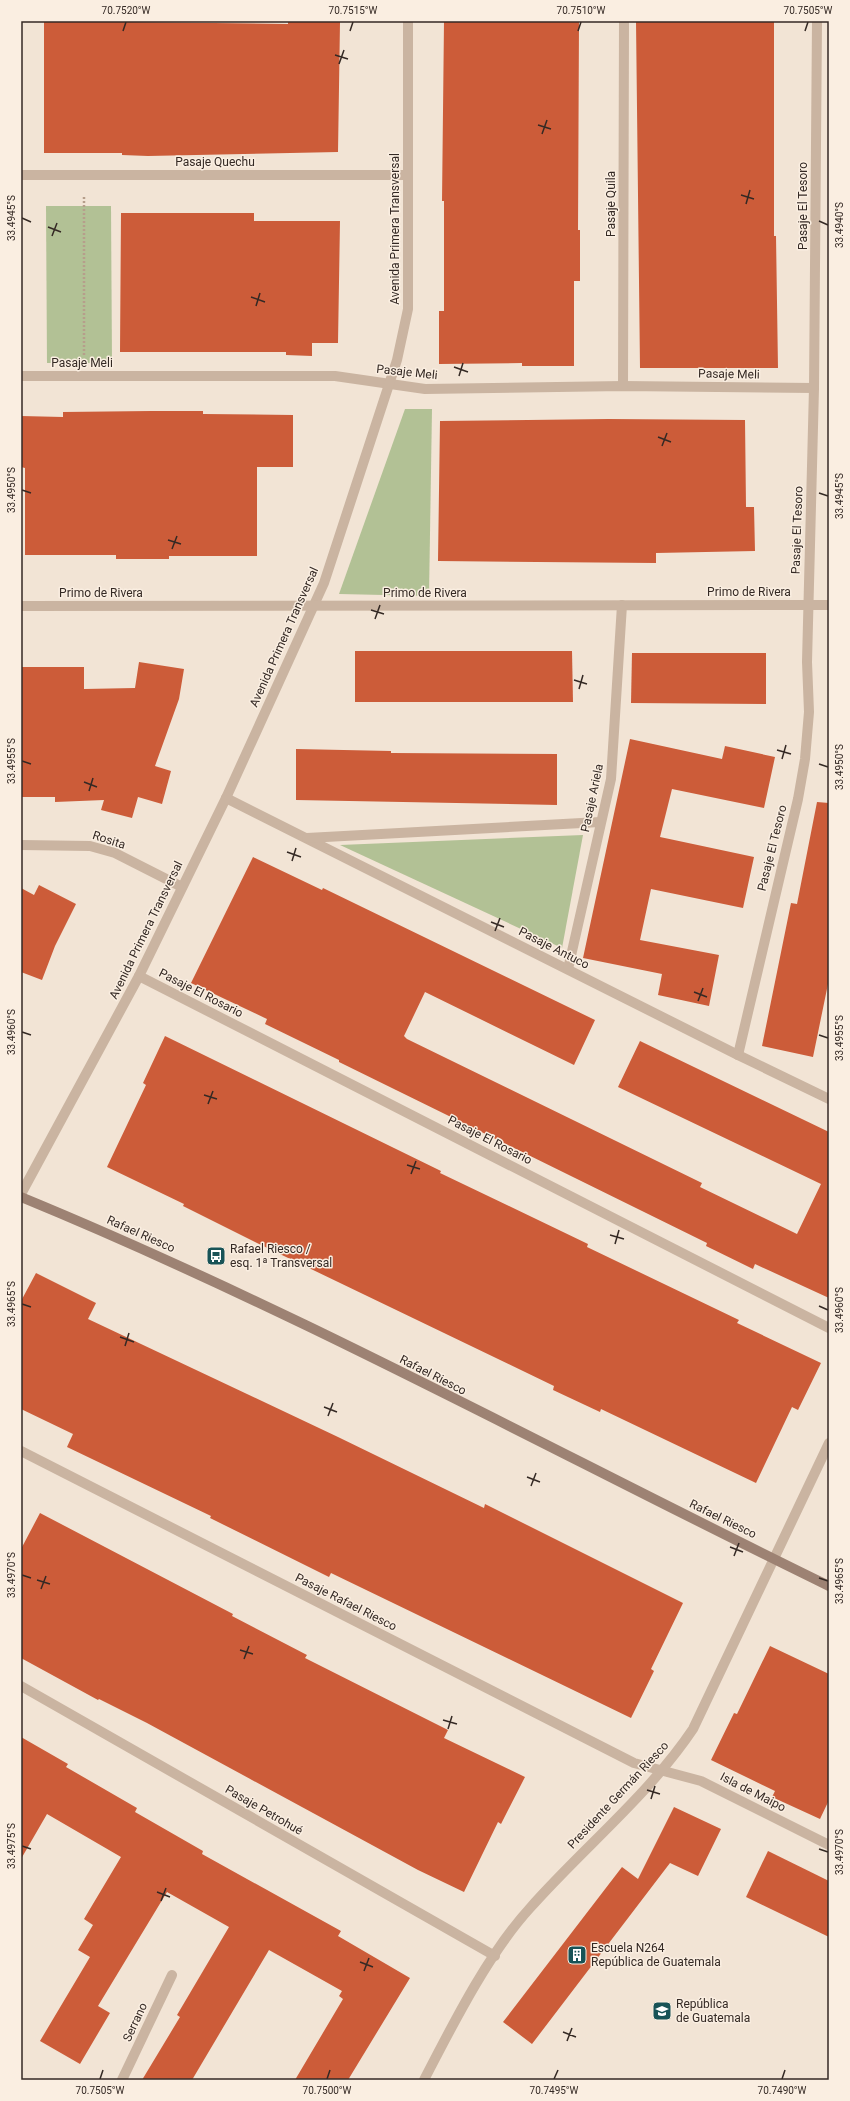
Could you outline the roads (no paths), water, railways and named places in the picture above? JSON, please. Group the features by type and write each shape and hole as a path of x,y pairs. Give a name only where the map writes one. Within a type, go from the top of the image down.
{"main road":[{"name":"Rafael Riesco","path":"21,1198 194,1272 293,1319 829,1586"}],"street":[{"name":"Avenida Primera Transversal","path":"21,1194 138,976 226,798 324,583 399,354 408,309 408,21"},
{"name":"Pasaje Quila","path":"624,21 624,386"},
{"name":"Pasaje El Tesoro","path":"738,1055 798,799 805,759 809,712 807,662 814,388 817,21"},
{"name":"Pasaje Quechu","path":"21,175 408,175"},
{"name":"Pasaje Meli","path":"21,376 335,376 425,389 624,386 814,388"},
{"name":"Pasaje Ariela","path":"568,969 600,822 611,779 614,757 622,605"},
{"name":"Primo de Rivera","path":"21,606 829,605"},
{"name":"Pasaje Antuco","path":"226,798 738,1055 829,1098"},
{"path":"305,838 600,822"},
{"name":"Rosita","path":"21,845 90,846 115,853 182,887"},
{"name":"Pasaje El Rosario","path":"138,976 829,1328"},
{"name":"Presidente Germán Riesco","path":"424,2080 495,1956 512,1930 529,1908 662,1771 693,1729 829,1443"},
{"name":"Pasaje Rafael Riesco","path":"21,1451 634,1763 662,1771"},
{"name":"Pasaje Petrohué","path":"21,1686 495,1956"},
{"name":"Isla de Maipo","path":"662,1771 701,1781 829,1845"},
{"name":"Serrano","path":"122,2080 172,1975"}],"place":[{"name":"Rafael Riesco / esq. 1ª Transversal","path":"216,1256"},
{"name":"Escuela N264 República de Guatemala","path":"577,1955"},
{"name":"República de Guatemala","path":"662,2011"}]}
